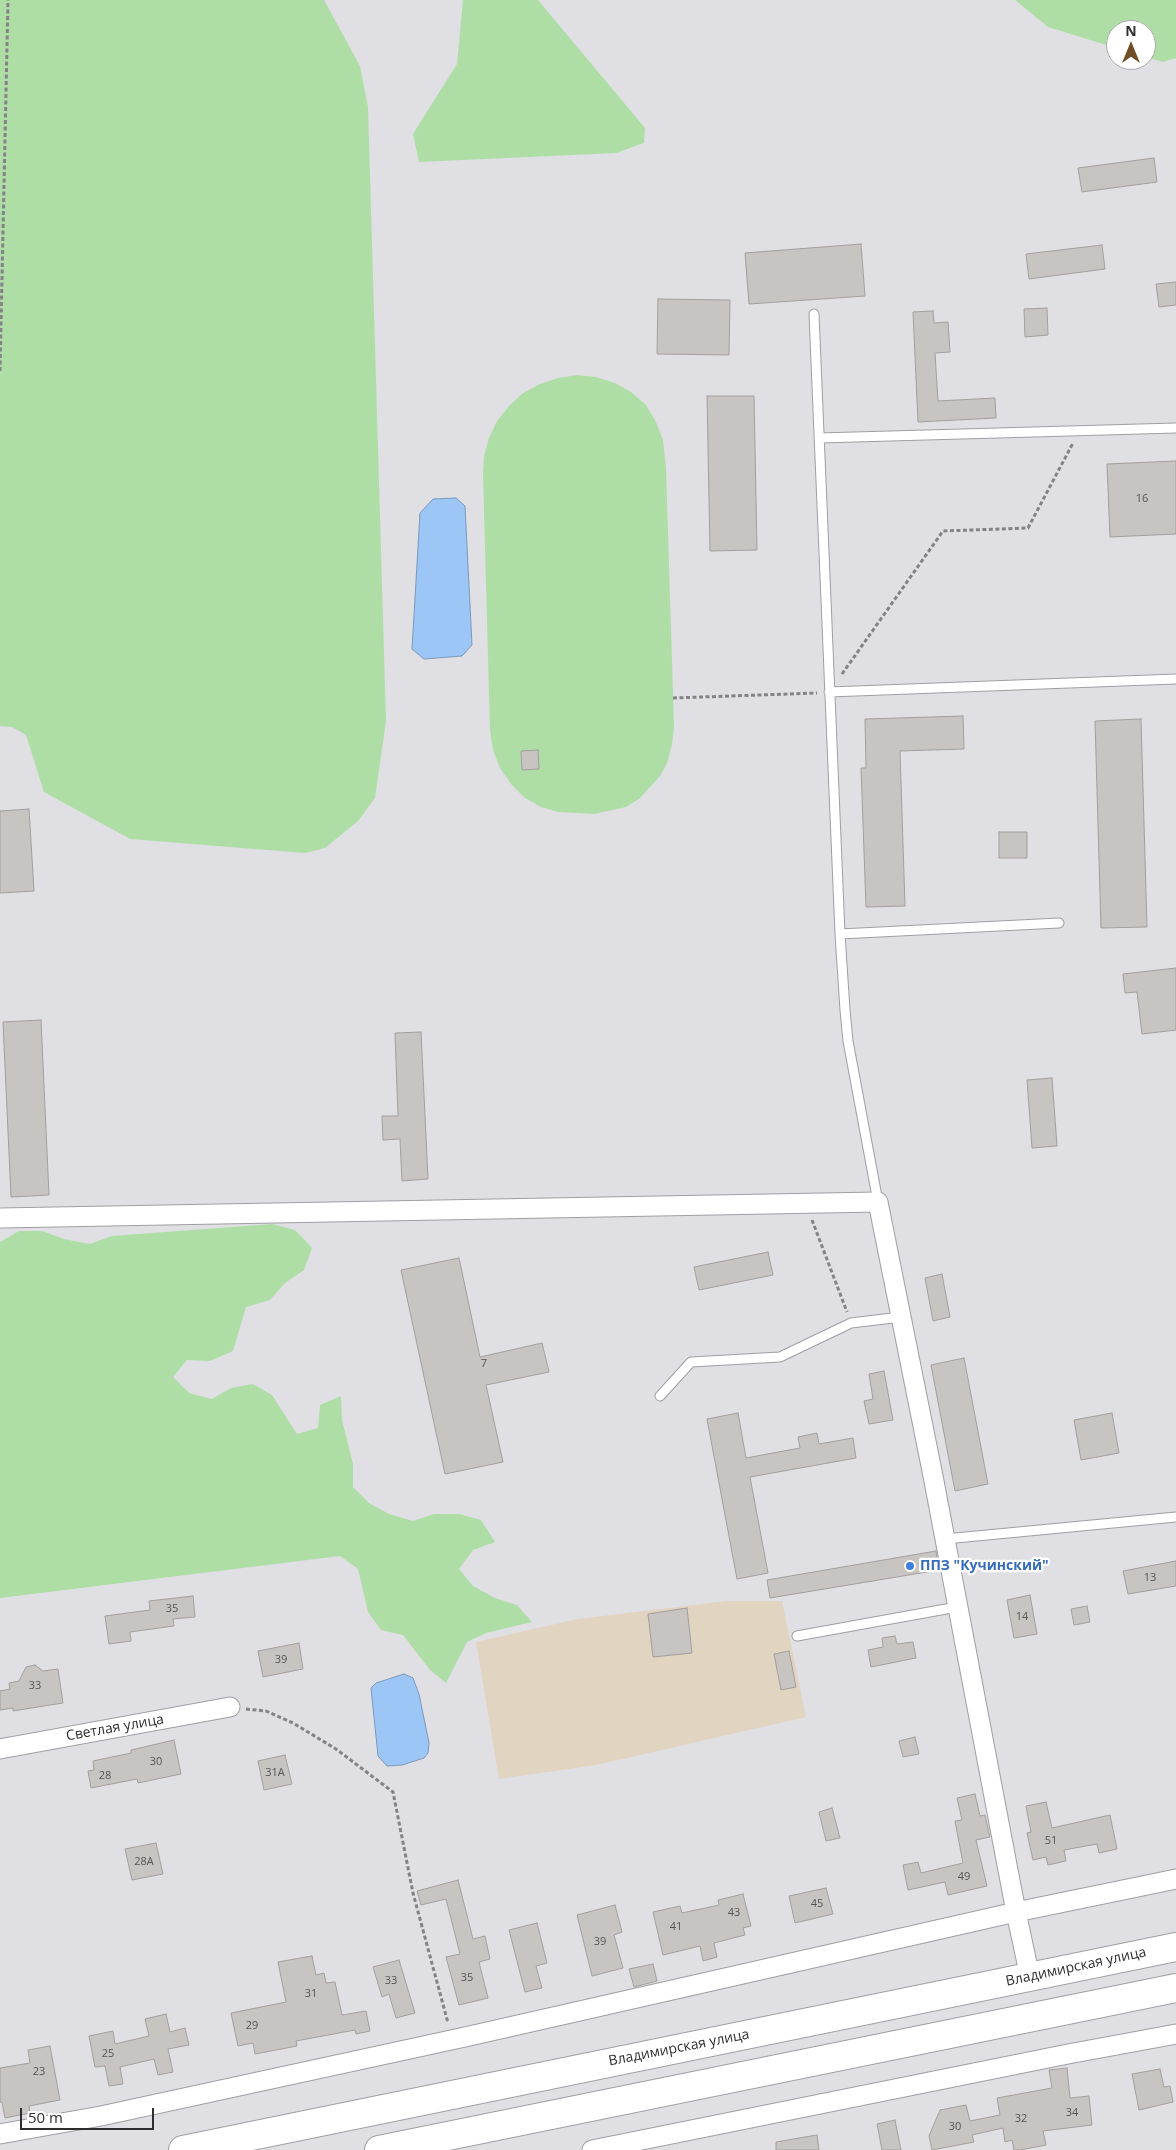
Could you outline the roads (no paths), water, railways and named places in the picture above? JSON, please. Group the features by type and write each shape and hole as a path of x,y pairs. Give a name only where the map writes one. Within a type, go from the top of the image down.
{"highway":[{"name":"Владимирская улица","path":"183,2150 498,2084 1176,1947"},
{"path":"379,2150 1176,1988"}],"street":[{"path":"0,1218 878,1202 1030,1977"},
{"name":"Светлая улица","path":"0,1748 230,1707"},
{"path":"0,2134 101,2116 465,2037 1016,1912 1176,1879"},
{"path":"592,2150 1176,2034"}],"lane":[{"path":"814,314 840,934 848,1041 878,1202"},
{"path":"819,438 1176,428"},
{"path":"830,692 1176,680"},
{"path":"840,934 1059,923"},
{"path":"660,1396 691,1362 780,1358 851,1323 901,1317"},
{"path":"945,1539 1176,1517"},
{"path":"797,1636 957,1607"}],"water":[{"path":"456,498 465,506 472,645 462,656 424,659 412,649 420,513 433,499"},
{"path":"404,1674 413,1678 419,1694 429,1743 428,1753 424,1758 402,1765 387,1766 378,1756 371,1688 376,1683"}],"place":[{"name":"ППЗ \"Кучинский\"","path":"910,1566"}]}
